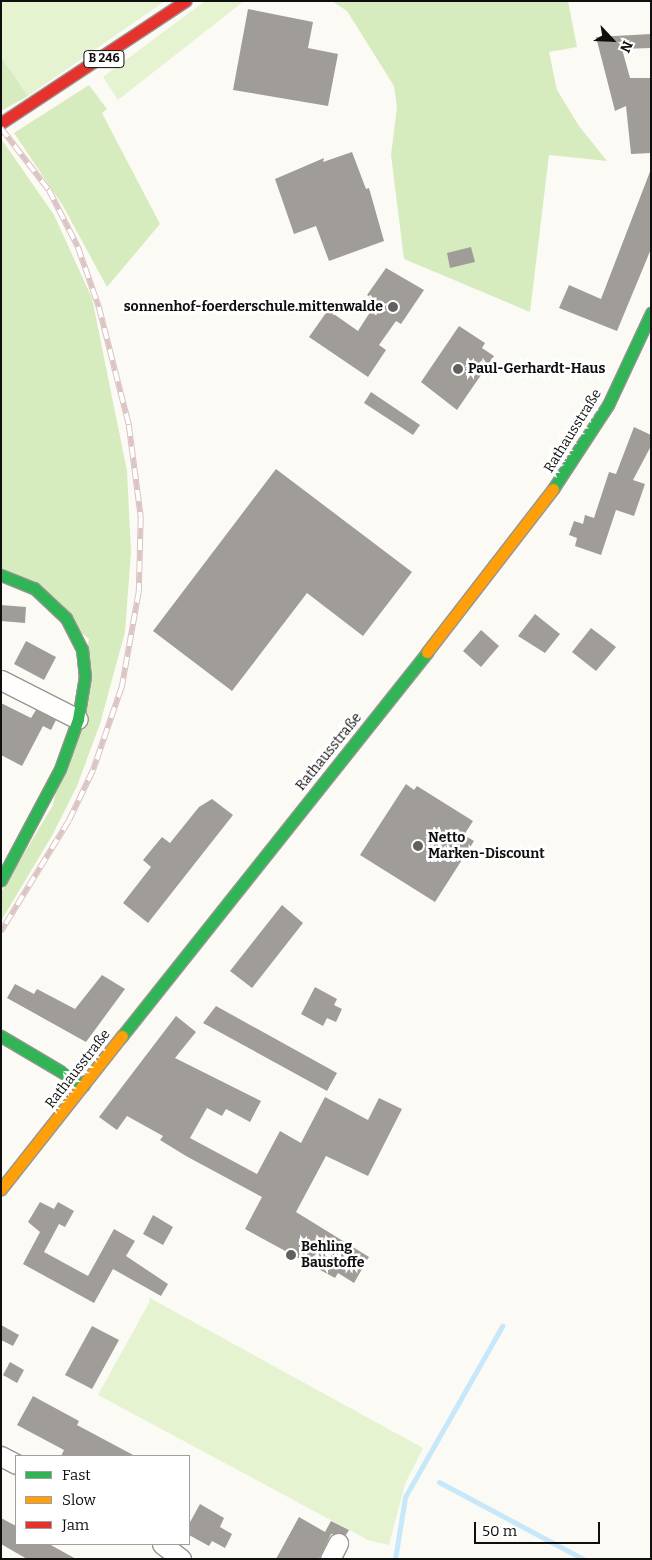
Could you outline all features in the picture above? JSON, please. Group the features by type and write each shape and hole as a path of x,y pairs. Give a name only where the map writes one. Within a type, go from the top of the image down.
{"main road":[{"name":"B 246","path":"1,123 20,113 186,1"},
{"name":"Rathausstraße","path":"1,1189 536,514 608,405 651,314"},
{"path":"1,574 34,588 66,618 74,632 85,662 78,720 60,769 8,852 1,880"},
{"path":"1,1036 84,1085"}],"street":[{"path":"1,680 78,720"},
{"path":"1,1456 15,1463"},
{"path":"163,1545 181,1559"}],"green space":[{"path":"1,1 165,1 28,96 1,57"},
{"path":"205,1 244,1 118,100 103,77"},
{"path":"332,1 568,1 577,47 549,52 557,90 579,126 607,161 549,155 530,312 404,259 391,155 397,107 394,86 347,11"},
{"path":"1,57 28,96 1,111"},
{"path":"89,85 107,109 102,113 160,224 107,287 63,206 14,133"},
{"path":"2,140 54,215 92,298 127,471 131,552 125,632 100,724 77,786 53,834 1,921 1,892 53,805 89,639 1,568"},
{"path":"148,1297 423,1448 405,1484 389,1545 368,1540 98,1395 150,1301"}],"building":[{"path":"248,9 313,22 308,48 338,54 328,106 233,90"},
{"path":"651,34 651,48 622,49 630,78 651,78 651,153 631,154 626,106 615,111 596,37"},
{"path":"352,152 366,189 369,188 384,241 329,261 316,226 294,234 275,179 324,158 323,162"},
{"path":"651,169 651,249 617,331 559,308 569,285 601,299"},
{"path":"471,247 475,262 450,268 447,253"},
{"path":"386,268 424,290 401,324 396,321 379,345 386,350 368,377 309,337 328,310 358,331 377,301 367,295"},
{"name":"Paul-Gerhardt-Haus","path":"459,326 485,343 482,348 494,356 457,410 421,382"},
{"path":"371,392 420,425 413,435 364,403"},
{"path":"634,427 651,435 651,446 633,480 645,484 634,516 616,510 601,555 575,546 577,538 569,535 574,521 583,524 585,515 594,518 609,472 616,474"},
{"path":"276,469 412,572 363,636 307,593 232,691 153,631"},
{"path":"1,605 26,607 25,623 1,621"},
{"path":"535,614 560,634 545,653 518,636"},
{"path":"591,628 616,647 596,671 572,652"},
{"path":"481,630 499,646 481,667 463,651"},
{"path":"26,641 56,657 44,680 14,664"},
{"path":"1,703 31,718 36,710 56,720 51,730 43,726 22,766 1,755"},
{"name":"Netto Marken-Discount","path":"406,784 414,790 417,786 473,821 464,835 474,841 435,902 360,855"},
{"path":"212,799 233,815 148,923 123,903 151,867 143,860 162,837 170,843 199,807"},
{"path":"282,905 303,923 252,988 230,971"},
{"path":"102,975 125,989 86,1042 7,998 15,984 34,994 37,989 75,1009"},
{"path":"315,987 337,999 334,1005 342,1009 336,1022 327,1018 323,1026 301,1014"},
{"path":"216,1006 337,1073 327,1091 203,1023"},
{"path":"176,1016 196,1032 175,1058 261,1101 250,1122 226,1109 222,1116 207,1108 190,1138 257,1174 280,1131 301,1143 325,1097 368,1120 379,1098 402,1109 368,1176 326,1156 296,1212 369,1257 354,1283 338,1273 335,1278 245,1229 262,1197 186,1156 160,1140 163,1136 127,1116 117,1130 99,1117"},
{"path":"40,1202 54,1209 58,1202 74,1211 65,1227 59,1224 44,1252 88,1276 114,1229 135,1241 126,1256 168,1284 161,1296 113,1269 94,1303 23,1264 40,1232 28,1222"},
{"path":"153,1215 173,1227 163,1245 143,1234"},
{"path":"1,1325 19,1335 13,1346 1,1340"},
{"path":"92,1326 119,1340 92,1389 65,1375"},
{"path":"10,1362 24,1370 17,1383 3,1375"},
{"path":"33,1396 79,1421 77,1425 133,1455 62,1455 64,1450 17,1425"},
{"path":"200,1504 224,1518 220,1527 232,1534 225,1548 212,1541 209,1546 190,1536 190,1522"},
{"path":"299,1517 325,1532 331,1521 349,1530 346,1535 331,1534 319,1559 276,1559"},
{"path":"1,1518 15,1525 15,1545 51,1545 76,1559 27,1559 1,1544"}],"waterway":[{"path":"395,1559 405,1497 502,1326"},
{"path":"439,1482 583,1559"}],"railway":[{"path":"1,128 49,190 78,247 99,307 129,425 141,517 139,592 122,687 93,771 69,821 1,932"}],"traffic: fast":[{"path":"553,489 608,405 651,313"},
{"path":"1,575 34,588 66,618 82,649 85,676 78,719 60,769 1,880"},
{"path":"122,1036 427,652"},
{"path":"1,1036 84,1085"}],"traffic: slow":[{"path":"427,652 553,489"},
{"path":"1,1189 122,1036"}],"traffic: jam":[{"path":"1,123 185,1"}],"place":[{"name":"sonnenhof-foerderschule.mittenwalde","path":"393,307"},
{"name":"Paul-Gerhardt-Haus","path":"458,369"},
{"name":"Netto Marken-Discount","path":"418,846"},
{"name":"Behling Baustoffe","path":"291,1255"}]}
